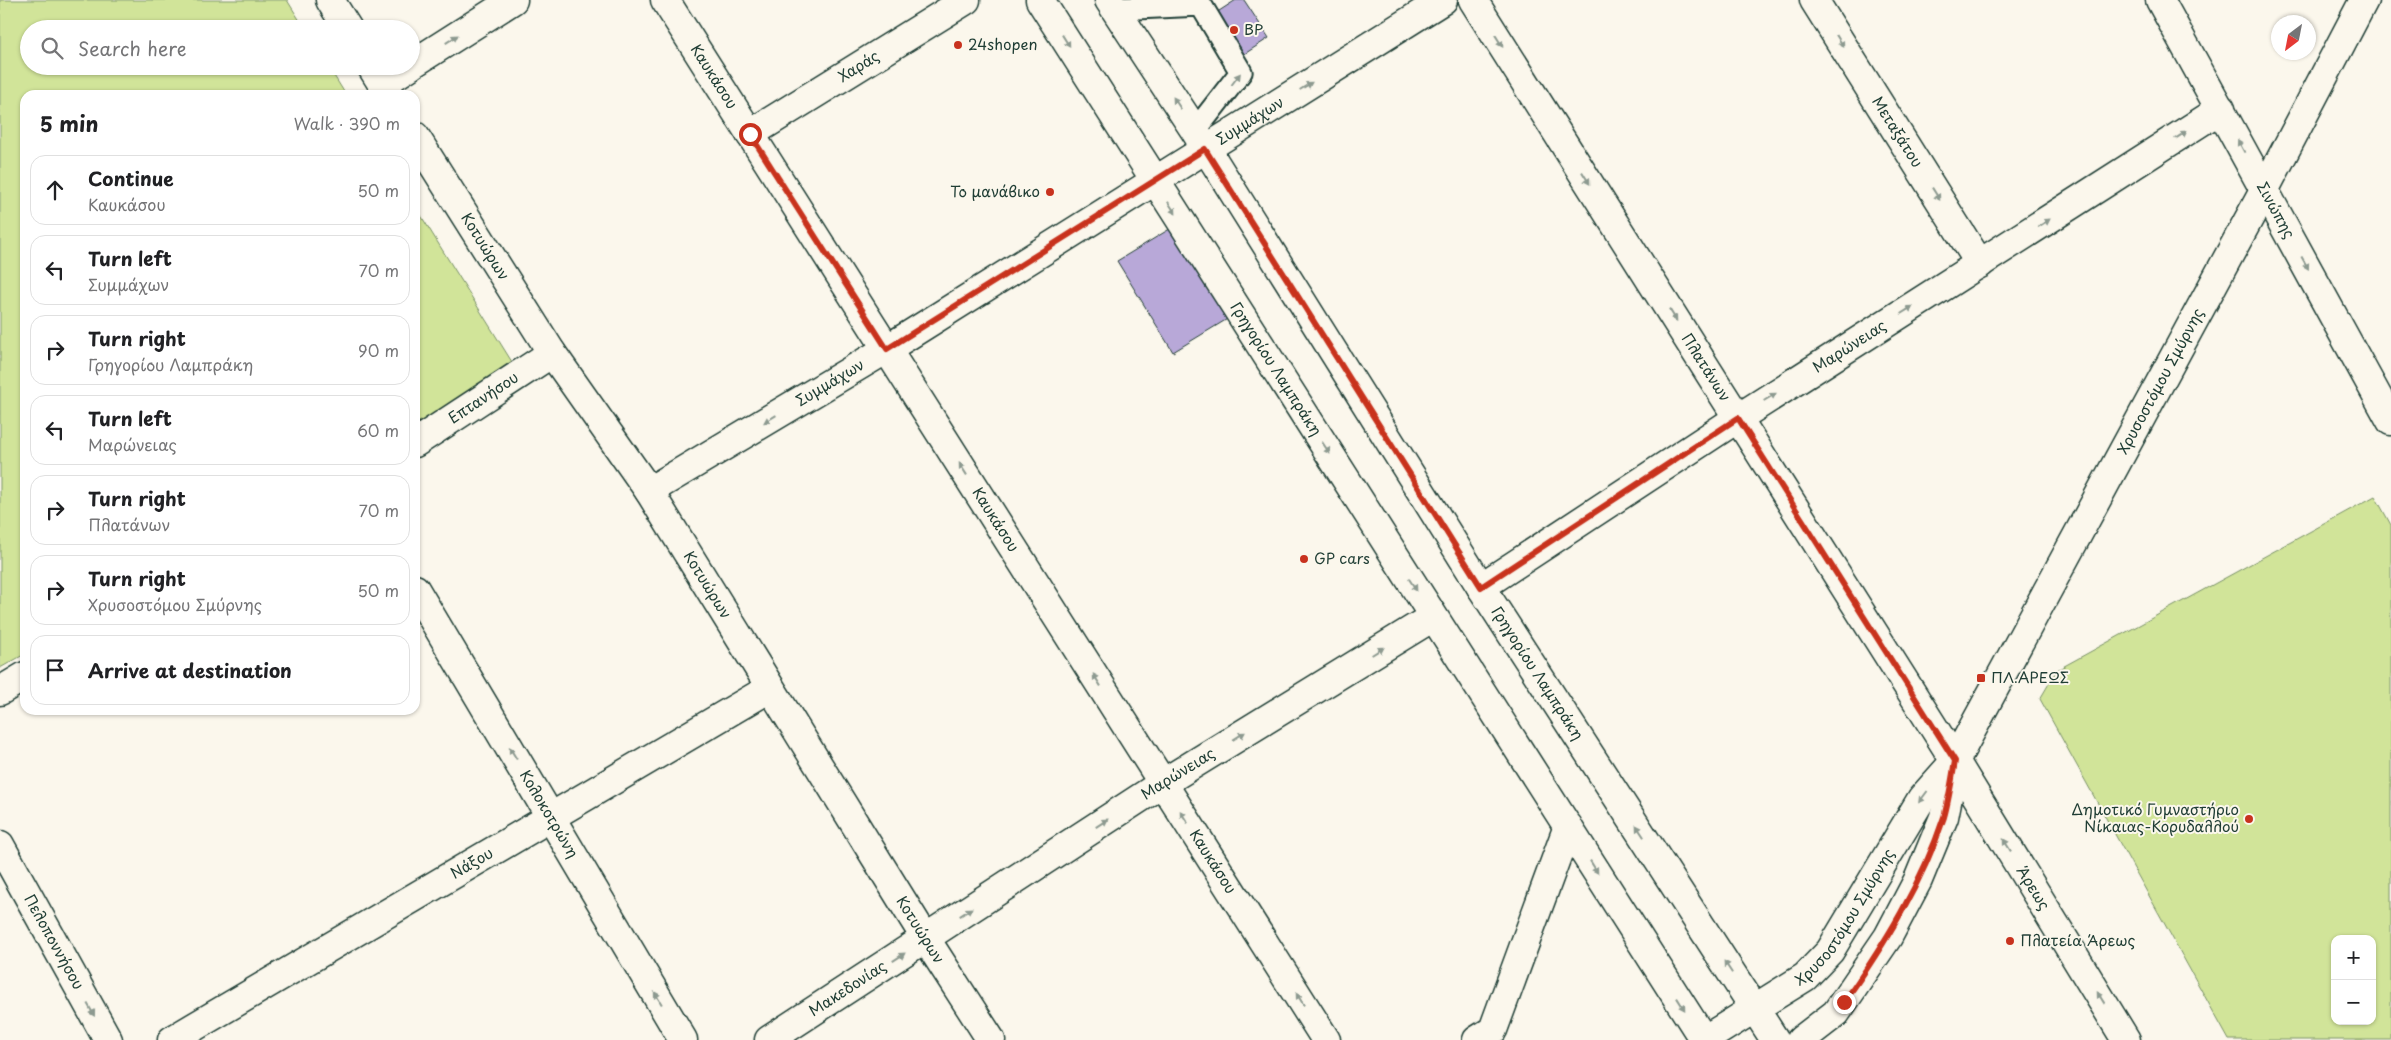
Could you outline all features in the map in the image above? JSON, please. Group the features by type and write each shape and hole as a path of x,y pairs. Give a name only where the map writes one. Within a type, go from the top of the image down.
{"street":[{"path":"330,0 342,20"},
{"path":"420,60 513,0"},
{"name":"Καυκάσου","path":"665,0 1326,1040"},
{"name":"Χαράς","path":"750,134 966,0"},
{"name":"Γρηγορίου Λαμπράκη","path":"1040,0 1704,1040"},
{"name":"Συμμάχων","path":"649,492 887,349 1155,181 1200,140 1443,0"},
{"name":"Πλατάνων","path":"1472,0 1955,761"},
{"name":"Μεταξάτου","path":"1814,0 1980,264"},
{"name":"Σινώπης","path":"2160,0 2391,422"},
{"name":"Χρυσοστόμου Σμύρνης","path":"1704,1040 1805,977 1830,951 1922,798 1955,761 2265,189 2364,0"},
{"name":"Γρηγορίου Λαμπράκη","path":"1112,4 1200,140 1481,587 1775,1040"},
{"path":"381,82 394,75"},
{"name":"Μαρώνειας","path":"1481,587 1738,418 2221,109"},
{"name":"Κοτυώρων","path":"420,144 552,353 649,492 926,939 991,1040"},
{"name":"Επτανήσου","path":"420,440 552,353"},
{"name":"Κολοκοτρώνη","path":"420,596 683,1040"},
{"name":"Μαρώνειας","path":"926,939 1163,783 1433,617"},
{"path":"0,690 20,679"},
{"name":"Νάξου","path":"172,1040 770,688"},
{"name":"Χρυσοστόμου Σμύρνης","path":"1801,1040 1836,1013 1888,936 1918,880 1944,816 1955,761"},
{"name":"Άρεως","path":"1955,761 2126,1040"},
{"path":"1477,1040 1493,1030 1568,826"},
{"name":"Πελοποννήσου","path":"0,844 108,1040"},
{"name":"Μακεδονίας","path":"769,1040 926,939"}],"lane":[{"path":"1112,4 1201,5 1241,72 1200,140"}],"green space":[{"path":"0,0 287,0 299,20 20,20 20,75 334,75 343,90 20,90 20,657 0,668"},
{"path":"420,214 517,370 420,426"},
{"name":"Δημοτικό Γυμναστήριο Νίκαιας-Κορυδαλλού","path":"2375,496 2391,525 2391,1040 2229,1040 2040,699 2057,670"}],"building":[{"path":"1236,0 1244,0 1269,38 1226,66 1199,24"},
{"path":"1173,227 1229,318 1173,352 1117,261"}],"place":[{"name":"BP","path":"1234,30"},
{"name":"24shopen","path":"958,45"},
{"name":"Το μανάβικο","path":"1050,192"},
{"name":"GP cars","path":"1304,559"},
{"name":"ΠΛ.ΑΡΕΩΣ","path":"1981,678"},
{"name":"Δημοτικό Γυμναστήριο Νίκαιας-Κορυδαλλού","path":"2249,819"},
{"name":"Πλατεία Άρεως","path":"2010,941"}],"route":[{"path":"750,134 887,349 1205,149 1481,587 1738,418 1955,761 1944,816 1918,880 1870,966 1844,1002"}]}
